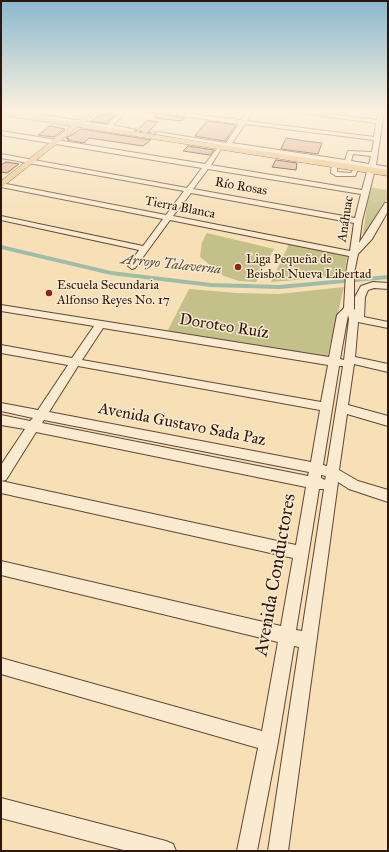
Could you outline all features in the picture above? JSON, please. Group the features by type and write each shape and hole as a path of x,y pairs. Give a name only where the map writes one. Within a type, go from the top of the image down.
{"main road":[{"path":"1,185 42,152"},
{"path":"264,152 357,168 372,164"},
{"path":"284,152 348,159 372,164 388,170"}],"street":[{"path":"114,152 364,192"},
{"path":"132,266 219,152"},
{"path":"281,152 372,164"},
{"name":"Anáhuac","path":"350,312 350,273 358,221 374,152"},
{"name":"Río Rosas","path":"1,156 358,221"},
{"path":"334,164 334,173 344,175 353,175 357,168"},
{"path":"343,183 344,175"},
{"name":"Tierra Blanca","path":"1,185 354,254"},
{"path":"354,254 369,237 388,205"},
{"path":"1,218 144,249"},
{"path":"278,851 342,408 348,362 350,312 364,288 373,285 388,286"},
{"name":"Doroteo Ruíz","path":"1,308 334,361 388,368"},
{"path":"350,312 388,325"},
{"name":"Avenida Conductores","path":"247,851 269,742 288,635 334,361 350,312"},
{"path":"1,476 100,324"},
{"path":"1,349 327,407"},
{"name":"Avenida Gustavo Sada Paz","path":"1,407 40,414 315,475 388,496"},
{"path":"342,408 388,421"},
{"name":"Avenida Gustavo Sada Paz","path":"1,420 315,475"},
{"path":"1,487 302,553"},
{"path":"1,568 308,640"},
{"path":"1,666 269,742"},
{"path":"1,808 166,851"}],"shaded area":[{"path":"369,187 388,190 388,198 363,236"},
{"name":"Liga Pequeña de Beisbol Nueva Libertad","path":"207,233 274,249 256,282 239,281 224,276 200,257 202,242"},
{"path":"289,244 347,256 344,276 271,282"},
{"path":"344,287 327,358 167,332 189,289 237,293 279,294"}],"building":[{"path":"188,152 213,152 210,155"},
{"path":"301,152 319,152 318,154"},
{"path":"276,160 297,163 296,170 272,167"},
{"path":"6,162 19,164 7,173 1,172 1,165"}],"waterway":[{"name":"Arroyo Talaverna","path":"1,247 111,273 211,285 279,287 388,277"}],"place":[{"name":"Liga Pequeña de Beisbol Nueva Libertad","path":"238,267"},
{"name":"Escuela Secundaria Alfonso Reyes No. 17","path":"49,293"}]}
